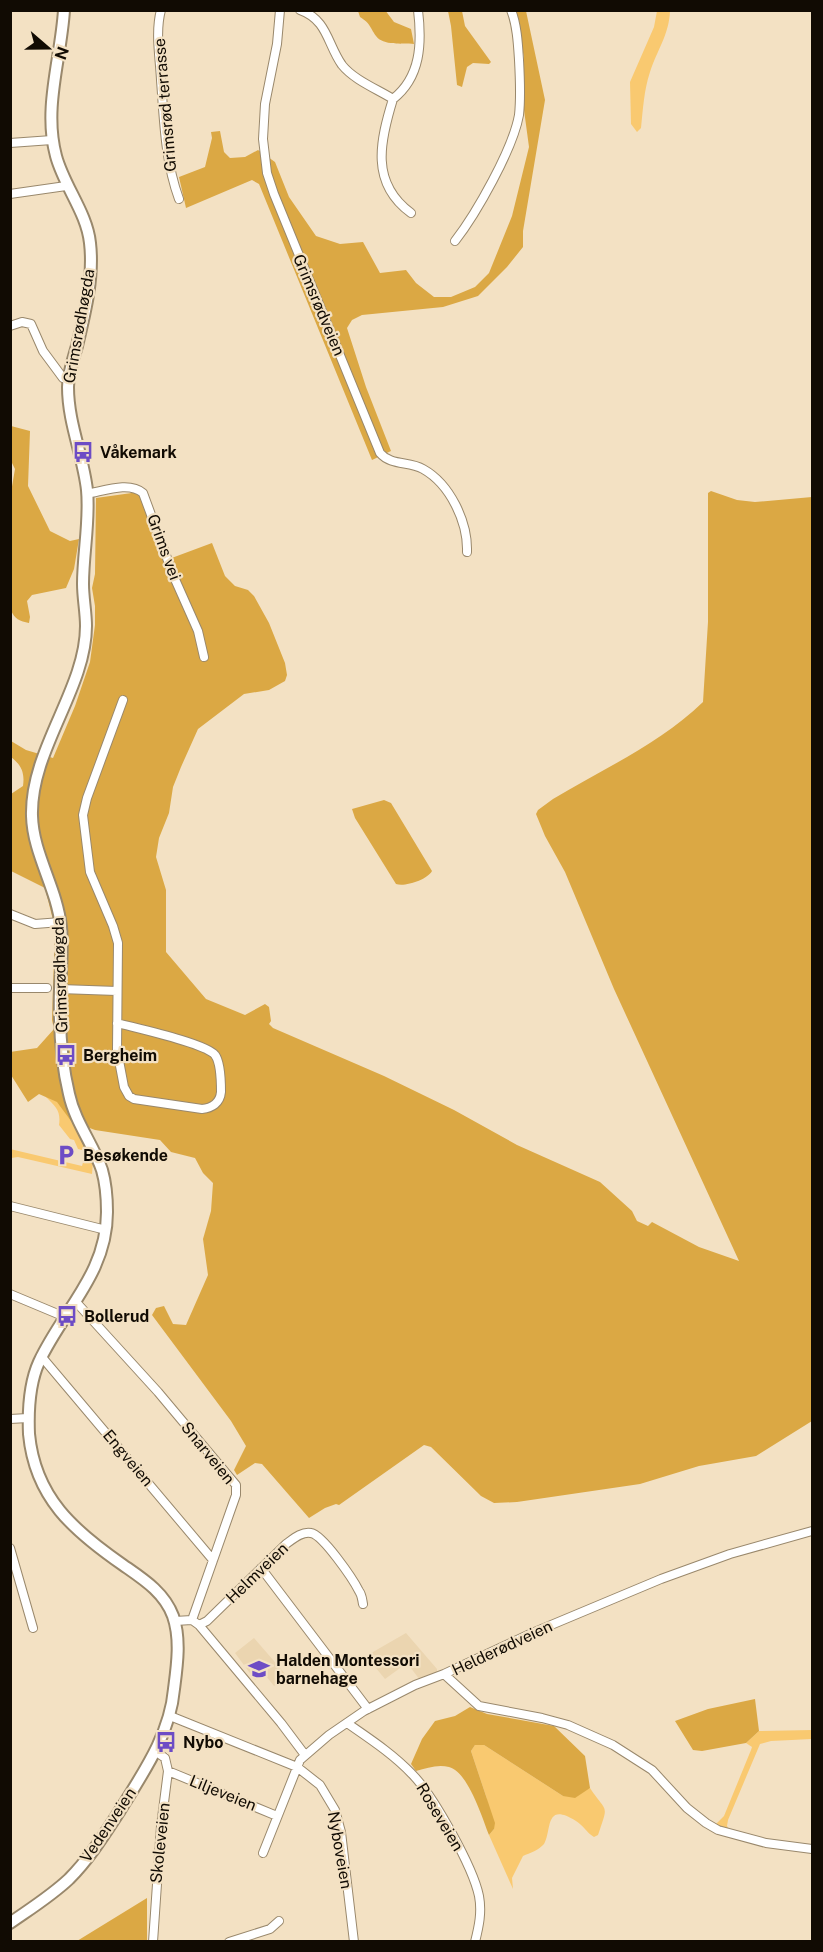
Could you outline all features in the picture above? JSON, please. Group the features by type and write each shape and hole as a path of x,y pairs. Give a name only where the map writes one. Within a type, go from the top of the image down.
{"main road":[{"name":"Grimsrødhøgda","path":"64,10 52,101 52,140 66,186 87,228 91,255 85,305 68,379 70,419 84,472 87,494 83,585 86,630 83,649 43,758 33,795 32,818 35,837 61,922 60,1013 67,1088 78,1122 101,1168 106,1191 106,1230 94,1270 42,1356 32,1383 28,1418 32,1454 39,1477 60,1513 89,1541 159,1592 170,1608 175,1622 177,1644 173,1702"},
{"name":"Vedenveien","path":"10,1923 62,1885 82,1865 112,1822 155,1751 170,1716 173,1702"}],"street":[{"name":"Grimsrød terrasse","path":"161,10 159,39 164,118 169,163 178,199"},
{"name":"Grimsrødveien","path":"280,10 277,44 265,104 263,140 267,172 274,194 380,453 386,459 423,469 444,487 461,516 466,535 467,552"},
{"path":"300,10 317,19 342,65 393,99"},
{"path":"411,213 395,199 381,163 383,133 393,99 403,92 410,81 420,52 418,10"},
{"path":"455,241 471,221 488,188 509,144 518,116 520,92 518,51 511,10"},
{"path":"10,143 52,140"},
{"path":"10,194 66,186"},
{"path":"10,326 22,322 31,324 50,361 63,378 68,379"},
{"name":"Grims vei","path":"87,494 128,487 138,488 143,493 198,631 204,657"},
{"path":"117,1023 195,1045 211,1052 216,1057 219,1069 221,1092 216,1104 202,1109 138,1100 129,1096 124,1087 119,1064 117,1023 118,943 90,872 83,816 87,798 123,700"},
{"path":"10,914 35,924 61,922"},
{"path":"10,988 47,988"},
{"path":"60,988 117,991"},
{"path":"10,1206 106,1230"},
{"path":"10,1294 65,1317"},
{"name":"Snarveien","path":"76,1302 152,1385 234,1482 236,1495 192,1620"},
{"name":"Engveien","path":"42,1356 213,1560"},
{"path":"10,1419 28,1418"},
{"name":"Helderødveien","path":"263,1853 297,1767 305,1755 368,1709 415,1685 532,1633 661,1580 730,1554 813,1531"},
{"name":"Helmveien","path":"199,1625 215,1614 291,1540 305,1533 314,1533 326,1545 361,1593 363,1604"},
{"path":"10,1548 33,1628"},
{"path":"261,1568 368,1709"},
{"path":"175,1622 192,1620 199,1625 305,1755"},
{"path":"444,1674 479,1706 568,1725 621,1749 652,1770 687,1808 718,1830 766,1843 813,1850"},
{"name":"Nyboveien","path":"170,1716 297,1767 320,1785 335,1810 342,1841 354,1941"},
{"name":"Roseveien","path":"347,1723 399,1761 427,1792 461,1852 477,1889 480,1916 475,1941"},
{"path":"155,1751 165,1758 168,1771"},
{"name":"Liljeveien","path":"168,1771 278,1816"},
{"name":"Skoleveien","path":"153,1941 161,1826 168,1771"},
{"path":"229,1941 270,1929 279,1921"}],"shaded area":[{"path":"385,10 394,22 411,29 414,44 388,43 379,39 368,23 360,17 358,11"},
{"path":"448,11 462,11 465,26 491,62 489,64 473,63 467,67 462,87 457,85"},
{"path":"514,11 526,11 545,100 523,231 523,247 478,296 443,307 362,315 352,320 347,328 366,387 391,451 372,460 259,184 252,180 186,208 179,177 205,167 212,138 211,132 220,131 224,152 230,158 245,157 258,150 275,162 289,197 316,236 340,244 363,242 380,273 406,270 416,283 434,297 451,297 475,287 489,273 512,216 529,147 524,110 524,57"},
{"path":"657,11 670,11 669,20 648,79 641,128 637,132 631,124 630,82 654,27"},
{"path":"11,426 30,431 28,486 50,531 70,541 79,539 74,569 66,588 32,595 27,601 29,623 18,619 11,610 10,498 15,469 11,461"},
{"path":"146,491 169,559 212,543 225,576 235,586 248,590 254,596 269,623 285,663 287,675 285,681 269,690 244,694 198,729 181,767 173,787 169,813 159,838 156,857 166,890 166,952 206,999 245,1015 265,1004 269,1007 271,1021 269,1024 273,1028 384,1076 454,1110 517,1145 600,1182 632,1211 637,1221 648,1226 652,1222 699,1247 739,1261 614,989 565,872 536,814 553,799 650,743 687,717 703,702 708,622 708,493 711,491 737,500 755,502 812,497 812,1421 756,1456 699,1466 640,1484 517,1502 494,1503 481,1496 431,1447 424,1445 339,1505 325,1508 309,1518 262,1464 255,1463 237,1475 234,1470 246,1446 231,1421 152,1315 156,1308 164,1306 173,1324 186,1325 208,1275 203,1239 211,1211 213,1183 203,1173 195,1158 171,1152 160,1140 95,1130 71,1121 57,1102 39,1094 28,1102 11,1075 10,1052 37,1048 54,1029 52,1020 55,928 45,888 11,871 11,794 23,786 23,777 22,769 11,757 11,741 26,750 53,758 75,706 90,662 95,625 92,588 95,574 96,498"},
{"path":"384,800 391,803 432,871 421,880 405,885 396,884 355,818 352,809"},
{"path":"59,1091 85,1146 82,1150 78,1149 74,1140 70,1139 59,1125 57,1110 46,1097"},
{"path":"10,1149 82,1166 84,1159 90,1156 93,1162 92,1174 18,1157 11,1158"},
{"path":"406,1633 437,1669 437,1673 420,1680 407,1663 385,1679 366,1656"},
{"path":"254,1638 287,1676 274,1686 266,1676 261,1675 255,1680 235,1653"},
{"path":"755,1699 759,1731 746,1743 702,1751 693,1750 675,1721 708,1709"},
{"path":"470,1707 487,1714 554,1726 585,1756 590,1788 575,1798 563,1796 484,1745 475,1745 471,1751 495,1823 489,1835 474,1796 456,1771 441,1766 416,1771 411,1764 422,1739 435,1721 455,1716"},
{"path":"812,1730 812,1739 771,1741 760,1744 728,1820 729,1829 715,1825 724,1816 751,1750 752,1747 746,1743 759,1731"},
{"path":"475,1745 484,1745 563,1796 590,1788 605,1812 598,1835 594,1837 566,1816 559,1814 554,1816 544,1844 523,1856 512,1878 513,1889 489,1835 494,1829 471,1751"},
{"path":"147,1898 147,1941 77,1941"}],"place":[{"name":"Våkemark","path":"83,452"},
{"name":"Bergheim","path":"66,1055"},
{"name":"Besøkende","path":"66,1155"},
{"name":"Bollerud","path":"67,1316"},
{"name":"Halden Montessori barnehage","path":"259,1669"},
{"name":"Nybo","path":"166,1742"}]}
